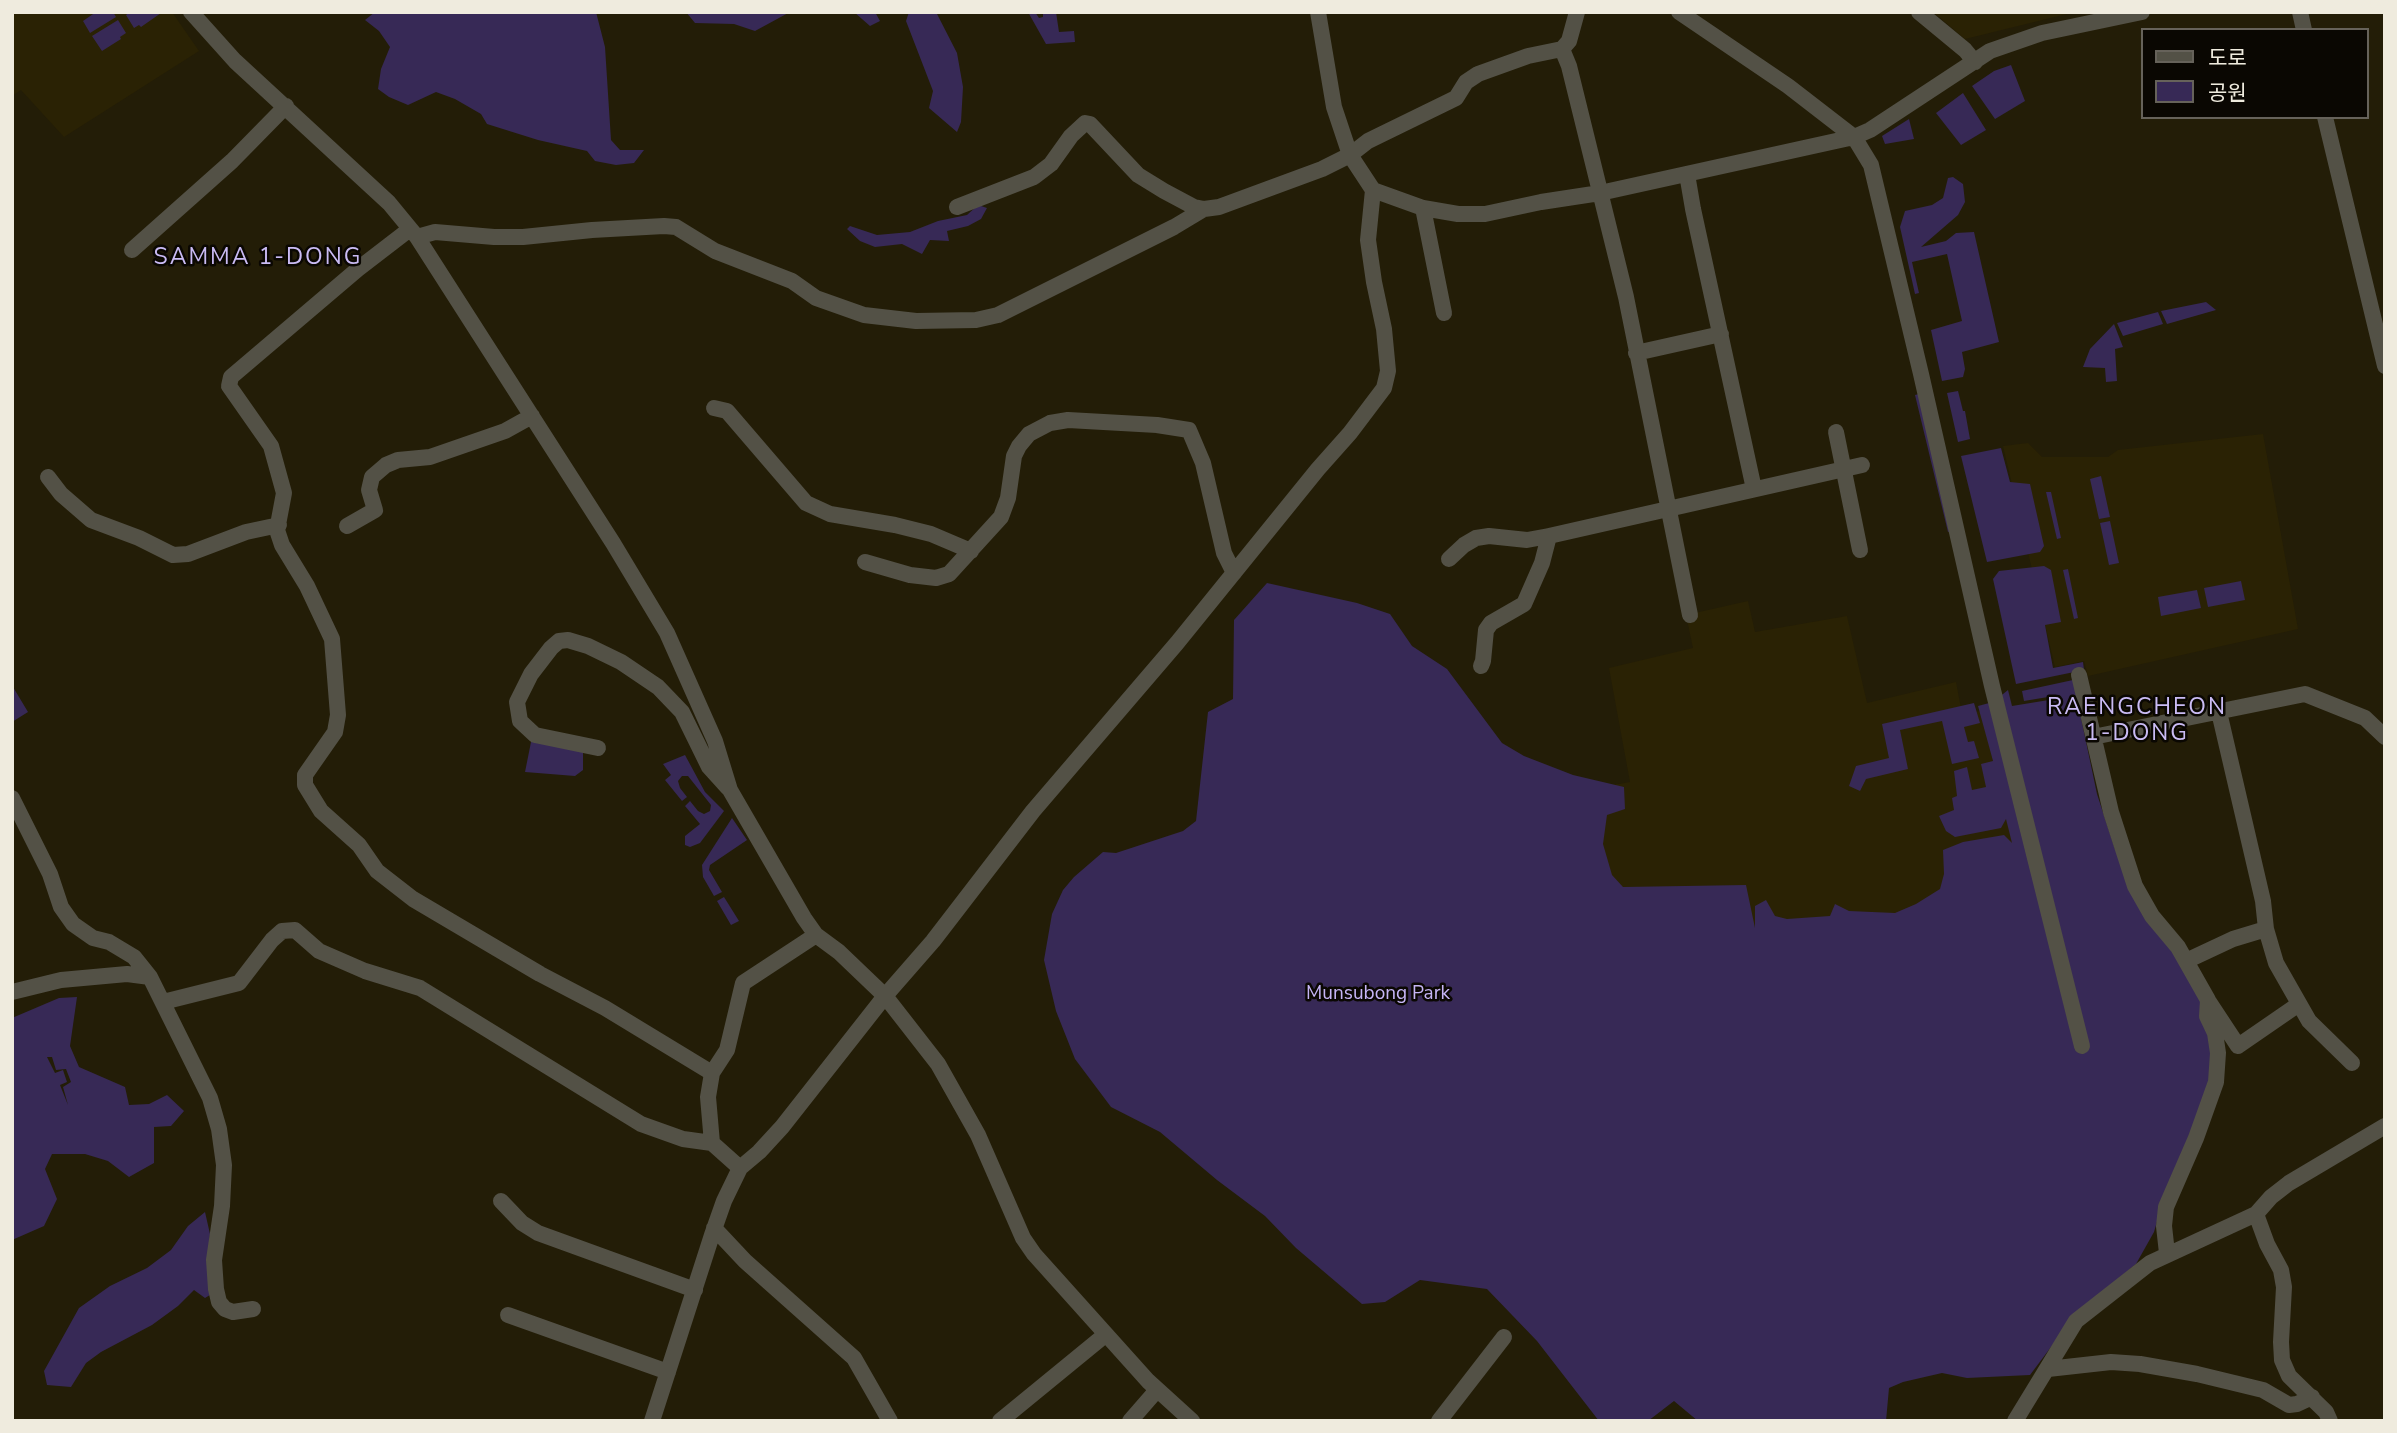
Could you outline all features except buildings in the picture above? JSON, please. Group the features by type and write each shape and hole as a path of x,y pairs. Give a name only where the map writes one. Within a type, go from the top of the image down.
{"street":[{"path":"191,12 235,61 389,202 414,233 667,633 715,741 730,790"},
{"path":"652,1421 714,1228 740,1168 782,1127 885,996 933,941 1033,811 1177,643 1384,388 1388,371 1386,350 1368,240 1373,191 1350,155 1334,107 1318,12"},
{"path":"957,207 1034,177 1051,164 1085,123 1090,124 1138,174 1194,207 1219,207 1322,169 1350,155 1368,141 1456,98 1466,82 1478,74 1528,56 1562,49 1569,41 1577,12"},
{"path":"1679,12 1788,86 1854,137 1871,165 1922,374 1992,686 2082,1046"},
{"path":"1919,12 1965,50 1975,62"},
{"path":"1373,191 1423,208 1458,214 1485,214 1600,193 1854,137 1870,130 1990,51 2042,33 2142,12"},
{"path":"1562,49 1569,66 1626,297 1690,615"},
{"path":"132,250 232,161 286,106"},
{"path":"2325,119 2385,366"},
{"path":"1687,174 1754,489"},
{"path":"1423,208 1444,313"},
{"path":"712,1073 606,1008 540,974 413,899 377,871 359,845 321,811 305,785 305,775 335,732 338,715 332,639 307,586 282,545 277,530 284,493 271,446 233,394 229,386 231,377 358,269 414,233 523,237 592,230 676,227 715,251 792,281 816,298 864,315 916,321 976,320 999,315 1174,227 1203,209"},
{"path":"1636,353 1721,334"},
{"path":"715,408 727,411 806,503 830,514 931,534 971,551"},
{"path":"348,526 375,510 369,490 372,477 386,465 398,460 430,457 505,431 532,416"},
{"path":"865,562 909,575 936,578 949,574 1001,517 1008,498 1014,456 1019,446 1029,434 1050,423 1068,420 1157,425 1189,430 1203,463 1224,553 1234,573"},
{"path":"1836,432 1860,550"},
{"path":"1450,559 1476,538 1489,536 1527,540 1549,536 1862,465"},
{"path":"48,477 61,494 91,520 139,538 173,555 188,554 246,532 279,525"},
{"path":"1480,666 1483,661 1486,630 1491,624 1524,604 1542,563 1549,536"},
{"path":"598,748 535,735 520,721 517,702 531,674 559,641 568,640 588,646 621,662 658,687 682,712 709,767 730,790 804,918 816,934 885,996 938,1064 978,1135 1023,1238 1034,1254 1157,1391 1192,1421"},
{"path":"2079,675 2111,812 2135,886 2152,916 2178,947 2207,1000 2238,1046 2299,1004"},
{"path":"2093,737 2269,699 2305,694 2365,718 2385,737"},
{"path":"2218,712 2263,901 2266,929 2276,962 2309,1021 2352,1063"},
{"path":"12,798 50,874 61,907 73,924 93,938 109,942 134,957 150,977 210,1098 219,1129 224,1164 222,1206 214,1260 219,1302 225,1309 233,1312 253,1309"},
{"path":"2186,961 2233,939 2266,929"},
{"path":"163,1002 239,982 272,940 282,931 295,930 319,951 365,971 421,988 528,1057 641,1124 683,1139 712,1143 740,1168"},
{"path":"712,1143 708,1124 708,1097 712,1073 727,1050 743,984 816,934"},
{"path":"12,992 61,980 127,974 150,977"},
{"path":"2167,1253 2164,1226 2166,1207 2196,1138 2216,1082 2218,1053 2207,1016 2207,1000"},
{"path":"2015,1421 2076,1321 2150,1263 2256,1214 2289,1183 2385,1126"},
{"path":"501,1201 522,1223 538,1234 695,1290"},
{"path":"2256,1214 2267,1244 2281,1270 2284,1287 2281,1342 2283,1360 2289,1376 2326,1412 2330,1421"},
{"path":"714,1228 745,1261 854,1358 890,1421"},
{"path":"508,1315 668,1372"},
{"path":"1000,1421 1105,1335"},
{"path":"1439,1421 1504,1338"},
{"path":"2048,1369 2111,1362 2140,1364 2197,1374 2263,1391 2289,1405 2312,1397"},
{"path":"1130,1421 1157,1391"}],"shaded area":[{"path":"12,12 172,12 199,51 64,137 21,90 12,96"},
{"path":"1933,12 2075,12 1965,39"},
{"path":"2263,434 2298,629 2088,676 2084,661 2055,667 2003,446 2028,443 2042,457 2108,457 2118,450"},
{"path":"1748,601 1755,632 1847,616 1867,703 1956,682 1962,713 1981,711 2023,887 1833,955 1601,888 1584,790 1630,782 1609,668 1693,648 1686,615"}],"green space":[{"path":"96,12 113,12 116,17 90,33 83,21"},
{"path":"130,12 161,13 141,27 139,25 134,28 126,15"},
{"path":"375,12 596,12 605,47 611,140 620,150 644,150 634,163 616,165 595,161 587,151 538,140 487,124 481,114 436,92 408,105 389,97 378,89 381,69 390,47 379,31 365,20"},
{"path":"686,12 790,12 755,31 734,24 695,23"},
{"path":"854,12 875,12 880,21 870,26"},
{"path":"909,12 936,12 957,53 963,87 961,122 957,132 929,108 933,91 906,21"},
{"path":"1028,12 1035,12 1039,18 1043,17 1043,12 1056,12 1059,32 1074,31 1075,42 1046,44"},
{"path":"118,20 126,33 102,51 92,36"},
{"path":"2011,65 2025,101 1995,119 1972,86 1994,71"},
{"path":"1963,93 1986,130 1961,145 1936,113"},
{"path":"1909,119 1914,139 1885,144 1882,136"},
{"path":"1953,177 1963,184 1965,202 1958,215 1921,247 1946,241 1956,233 1974,232 1999,342 1962,352 1965,369 1963,377 1942,381 1931,330 1962,321 1947,254 1912,262 1919,293 1915,294 1900,227 1905,211 1932,205 1943,198 1948,178"},
{"path":"978,205 987,208 981,219 968,226 947,231 949,241 930,240 922,254 902,244 875,247 860,241 847,229 850,226 877,235 910,232 938,221 967,215"},
{"path":"2206,302 2216,310 2167,324 2161,311"},
{"path":"2158,312 2163,324 2123,336 2117,323"},
{"path":"2114,324 2123,347 2115,349 2117,381 2106,382 2105,368 2083,367 2090,349"},
{"path":"1958,391 1970,439 1958,442 1947,393"},
{"path":"1919,394 1951,531 1948,532 1915,395"},
{"path":"2001,448 2010,482 2030,484 2044,546 2040,552 1987,562 1961,456"},
{"path":"2101,476 2110,517 2099,519 2090,479"},
{"path":"2046,492 2051,492 2061,538 2057,539"},
{"path":"2110,521 2119,563 2109,565 2100,523"},
{"path":"2044,566 2051,570 2061,622 2045,625 2053,668 2083,662 2084,670 2016,684 1993,579 1999,571"},
{"path":"2068,569 2078,618 2074,619 2063,570"},
{"path":"2241,581 2245,600 2208,607 2204,588"},
{"name":"Munsubong Park","path":"1267,583 1357,603 1390,614 1412,646 1447,669 1502,743 1524,756 1573,775 1624,787 1625,809 1607,815 1603,844 1612,875 1623,887 1746,885 1755,928 1755,906 1766,900 1775,916 1787,919 1830,916 1835,904 1849,911 1895,913 1940,889 1944,874 1943,850 1963,842 2004,835 2012,843 2006,819 2001,828 1955,837 1946,831 1939,816 1954,810 1952,798 1957,796 1954,771 1967,767 1972,790 1986,787 1981,764 1993,761 1978,706 1993,702 2008,690 2012,706 2061,698 2060,695 2024,701 2022,691 2073,680 2097,794 2115,849 2190,976 2222,1053 2162,1204 2154,1232 2136,1264 2075,1315 2030,1375 1967,1378 1942,1373 1903,1382 1889,1388 1886,1421 1698,1421 1674,1401 1648,1421 1599,1421 1537,1341 1487,1289 1420,1280 1385,1302 1362,1304 1296,1248 1265,1216 1160,1132 1111,1107 1075,1059 1056,1011 1044,960 1052,914 1063,890 1074,877 1103,852 1116,853 1183,831 1196,821 1208,712 1233,699 1234,620"},
{"path":"2197,590 2201,608 2161,616 2158,597"},
{"path":"12,688 28,712 12,722"},
{"path":"1974,703 1980,723 1964,727 1968,742 1974,741 1979,758 1952,764 1942,721 1900,730 1908,769 1866,779 1860,791 1849,786 1856,766 1889,758 1882,724"},
{"path":"532,737 583,750 583,770 575,776 525,772"},
{"path":"685,755 705,792 724,811 700,843 690,847 685,845 685,836 700,824 685,806 690,801 704,814 710,811 711,805 688,776 682,776 678,781 687,797 682,801 665,780 671,775 663,764"},
{"path":"732,818 747,840 710,865 709,870 722,892 714,896 703,877 702,865"},
{"path":"724,897 739,921 731,925 717,901"},
{"path":"77,997 70,1046 79,1067 125,1087 129,1105 149,1104 167,1095 184,1111 171,1126 154,1127 154,1163 129,1177 108,1161 85,1154 52,1154 45,1169 57,1199 44,1226 12,1240 12,1018 59,998","holes":["47,1057 52,1057 56,1070 66,1069 71,1082 63,1087 68,1105 60,1085 67,1082 63,1070 55,1073"]},
{"path":"205,1212 210,1234 210,1295 205,1298 194,1290 152,1325 86,1363 71,1387 47,1385 44,1371 79,1308 110,1286 147,1268 171,1250 188,1226"}],"district":[{"name":"SAMMA 1-DONG","path":"258,258"},
{"name":"RAENGCHEON 1-DONG","path":"2137,721"}]}
